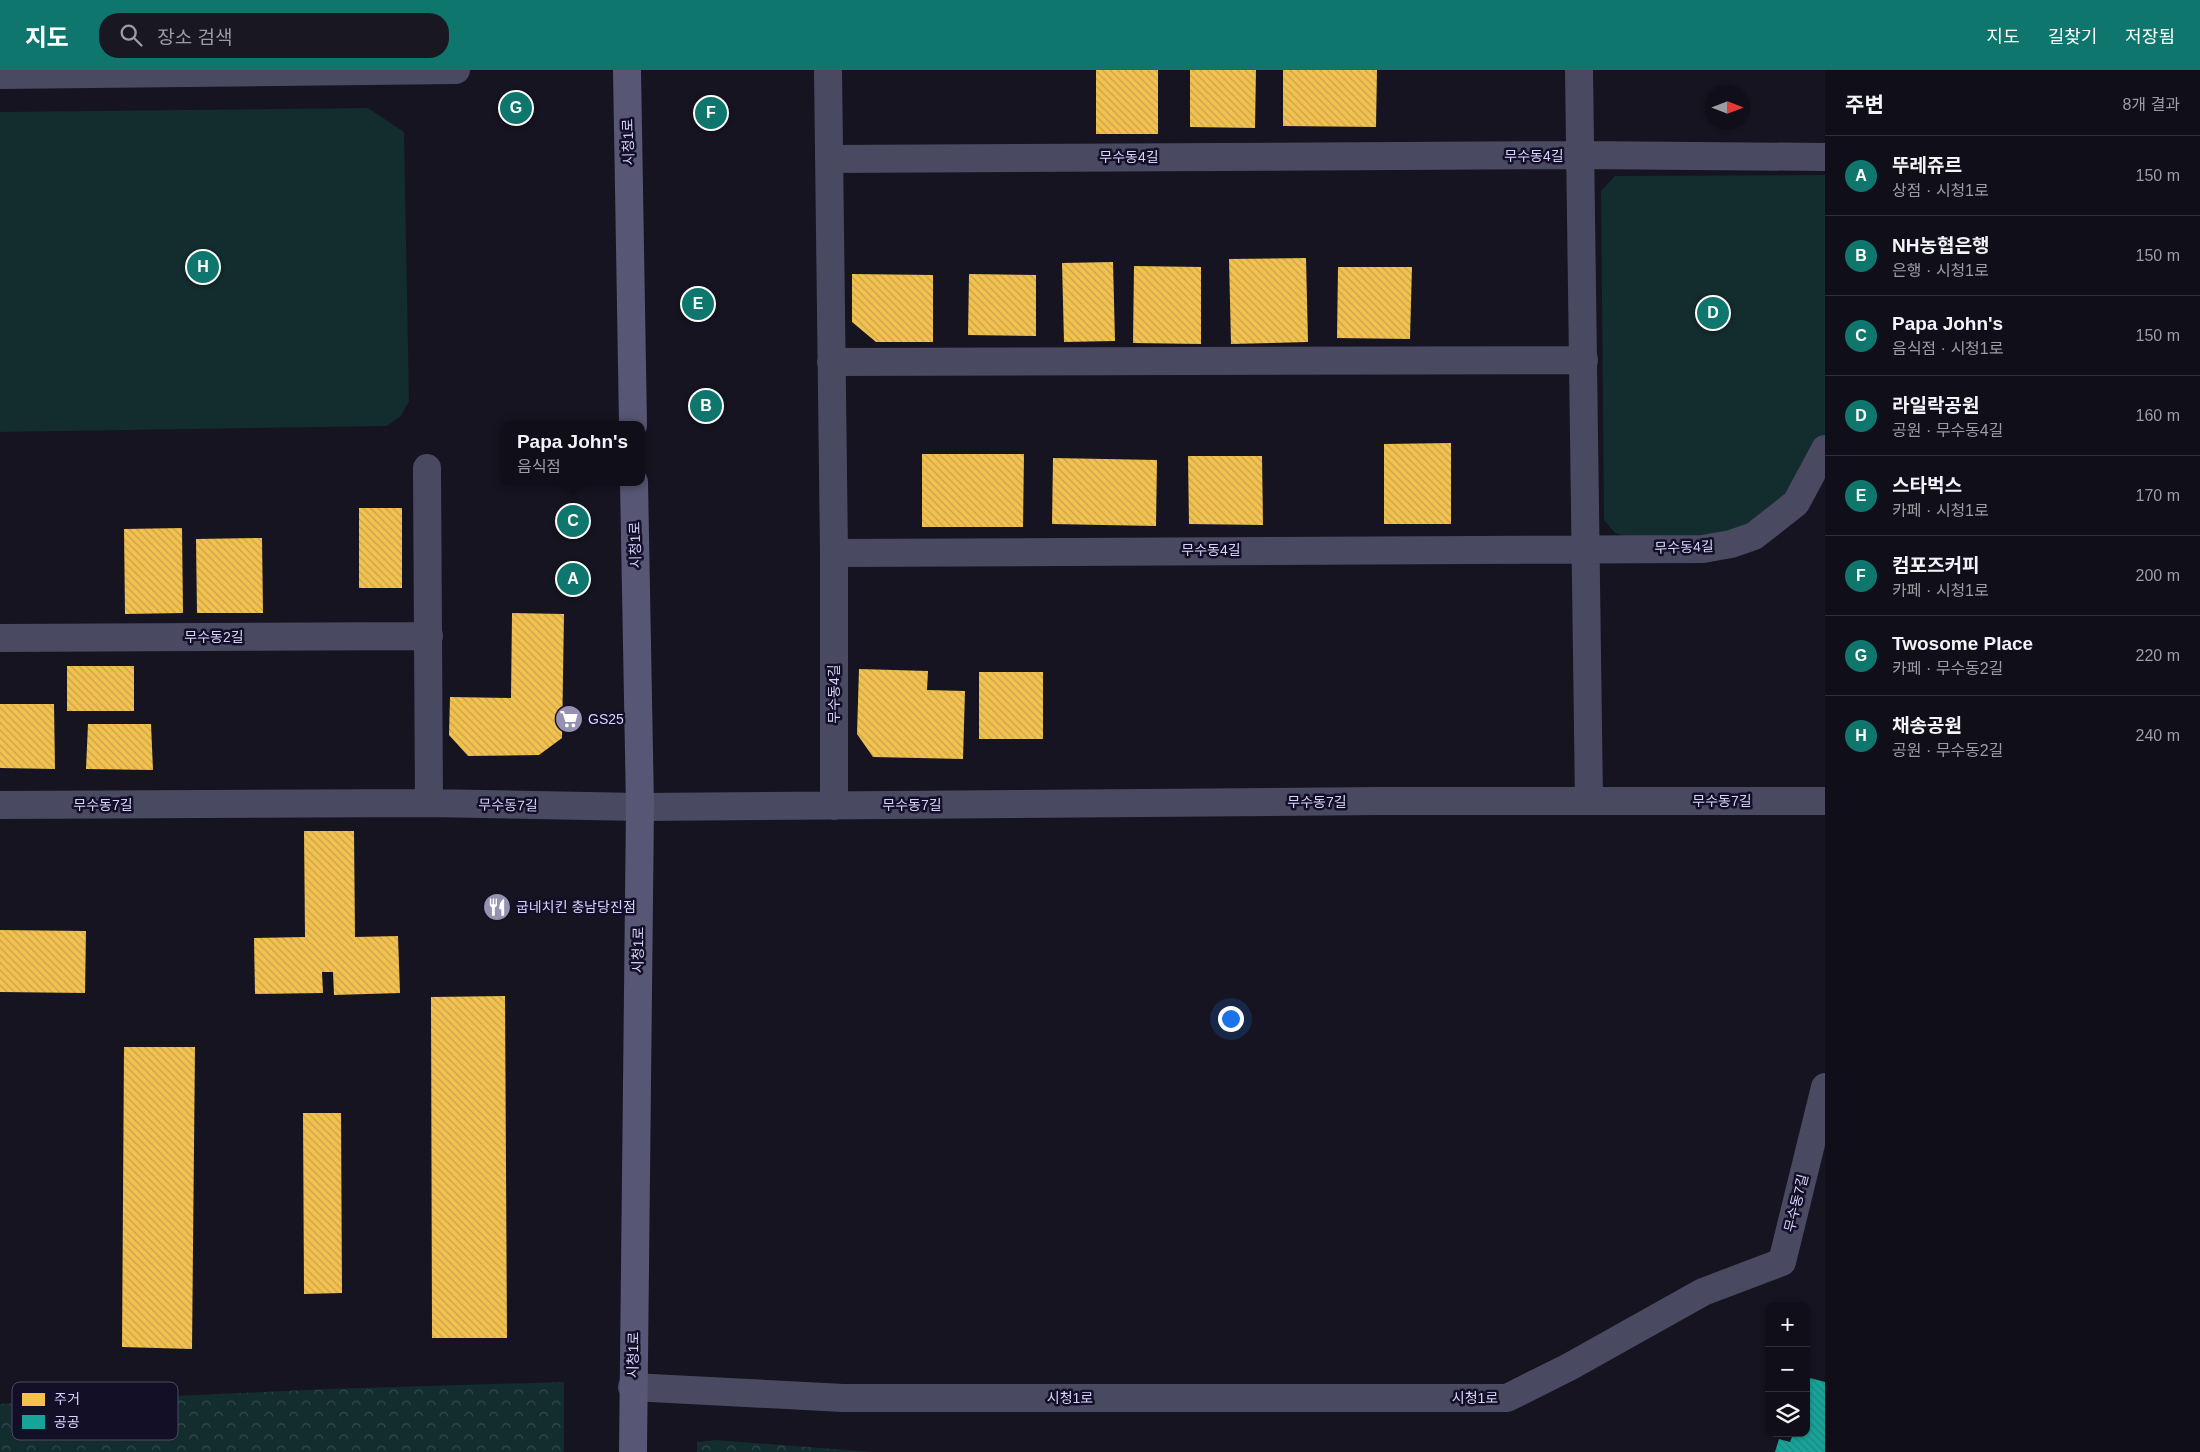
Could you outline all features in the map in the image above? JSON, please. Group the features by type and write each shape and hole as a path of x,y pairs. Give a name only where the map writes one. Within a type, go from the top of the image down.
{"street":[{"path":"0,75 456,70"},
{"name":"시청1로","path":"627,70 633,421"},
{"name":"무수동4길","path":"828,70 834,553 834,806"},
{"name":"무수동4길","path":"1579,70 1590,801"},
{"name":"무수동4길","path":"829,159 1580,155 1825,157"},
{"path":"831,362 1584,360"},
{"name":"무수동4길","path":"834,553 1703,548 1731,544 1754,536 1796,503 1825,449"},
{"path":"427,468 429,804"},
{"name":"시청1로","path":"633,1452 632,1387 640,807 634,486"},
{"name":"무수동2길","path":"0,638 429,636"},
{"name":"무수동7길","path":"0,805 429,804 640,807 1825,801"},
{"name":"무수동7길","path":"1507,1398 1569,1368 1703,1292 1782,1262 1825,1087"},
{"name":"시청1로","path":"632,1387 843,1398 1507,1398"}],"green space":[{"path":"368,108 404,132 409,401 401,416 387,426 0,432 0,112"},
{"path":"1825,175 1825,435 1792,501 1725,538 1630,539 1615,533 1604,520 1601,191 1615,176"},
{"path":"564,1382 564,1452 0,1452 0,1404 12,1403 12,1440 178,1440 178,1396"},
{"path":"716,1440 872,1452 697,1452 697,1442"}],"building: 주거":[{"path":"1096,70 1158,70 1158,134 1096,134"},
{"path":"1190,70 1256,70 1255,128 1190,127"},
{"path":"1283,70 1377,70 1376,127 1283,126"},
{"path":"1306,258 1308,342 1231,344 1229,259"},
{"path":"1113,262 1115,341 1064,342 1062,263"},
{"path":"1134,266 1201,267 1201,344 1133,343"},
{"path":"1338,267 1412,267 1410,339 1337,338"},
{"path":"852,274 933,275 933,342 876,342 852,322"},
{"path":"969,274 1036,275 1036,336 968,335"},
{"path":"1451,443 1451,524 1384,524 1384,444"},
{"path":"922,454 1024,454 1023,527 922,527"},
{"path":"1188,456 1262,456 1263,525 1189,524"},
{"path":"1053,458 1157,460 1156,526 1052,524"},
{"path":"359,508 402,508 402,588 359,588"},
{"path":"182,528 183,613 125,614 124,529"},
{"path":"262,538 263,613 197,613 196,539"},
{"path":"512,613 564,614 562,738 539,755 468,756 449,735 450,697 511,698"},
{"path":"67,666 134,666 134,711 67,711"},
{"path":"859,669 928,671 927,690 965,691 963,759 873,757 857,734"},
{"path":"979,672 1043,672 1043,739 979,739"},
{"path":"0,704 54,704 55,769 0,768"},
{"path":"88,724 151,724 153,770 86,769"},
{"path":"304,831 354,831 355,937 398,936 400,993 334,995 333,972 322,972 323,993 255,994 254,938 305,937"},
{"path":"0,930 86,931 85,993 0,992"},
{"path":"505,996 507,1338 432,1338 431,997"},
{"path":"124,1047 195,1047 192,1349 122,1347"},
{"path":"303,1113 341,1113 342,1293 304,1294"}],"building: 공공":[{"path":"1810,1378 1825,1382 1825,1452 1775,1452 1779,1439 1790,1442 1792,1437 1810,1437"}],"place":[{"name":"Twosome Place","path":"516,108"},
{"name":"컴포즈커피","path":"711,113"},
{"name":"채송공원","path":"203,267"},
{"name":"스타벅스","path":"698,304"},
{"name":"라일락공원","path":"1713,313"},
{"name":"NH농협은행","path":"706,406"},
{"name":"Papa John's","path":"573,521"},
{"name":"뚜레쥬르","path":"573,579"},
{"name":"GS25","path":"569,719"},
{"name":"굽네치킨 충남당진점","path":"497,907"}]}
